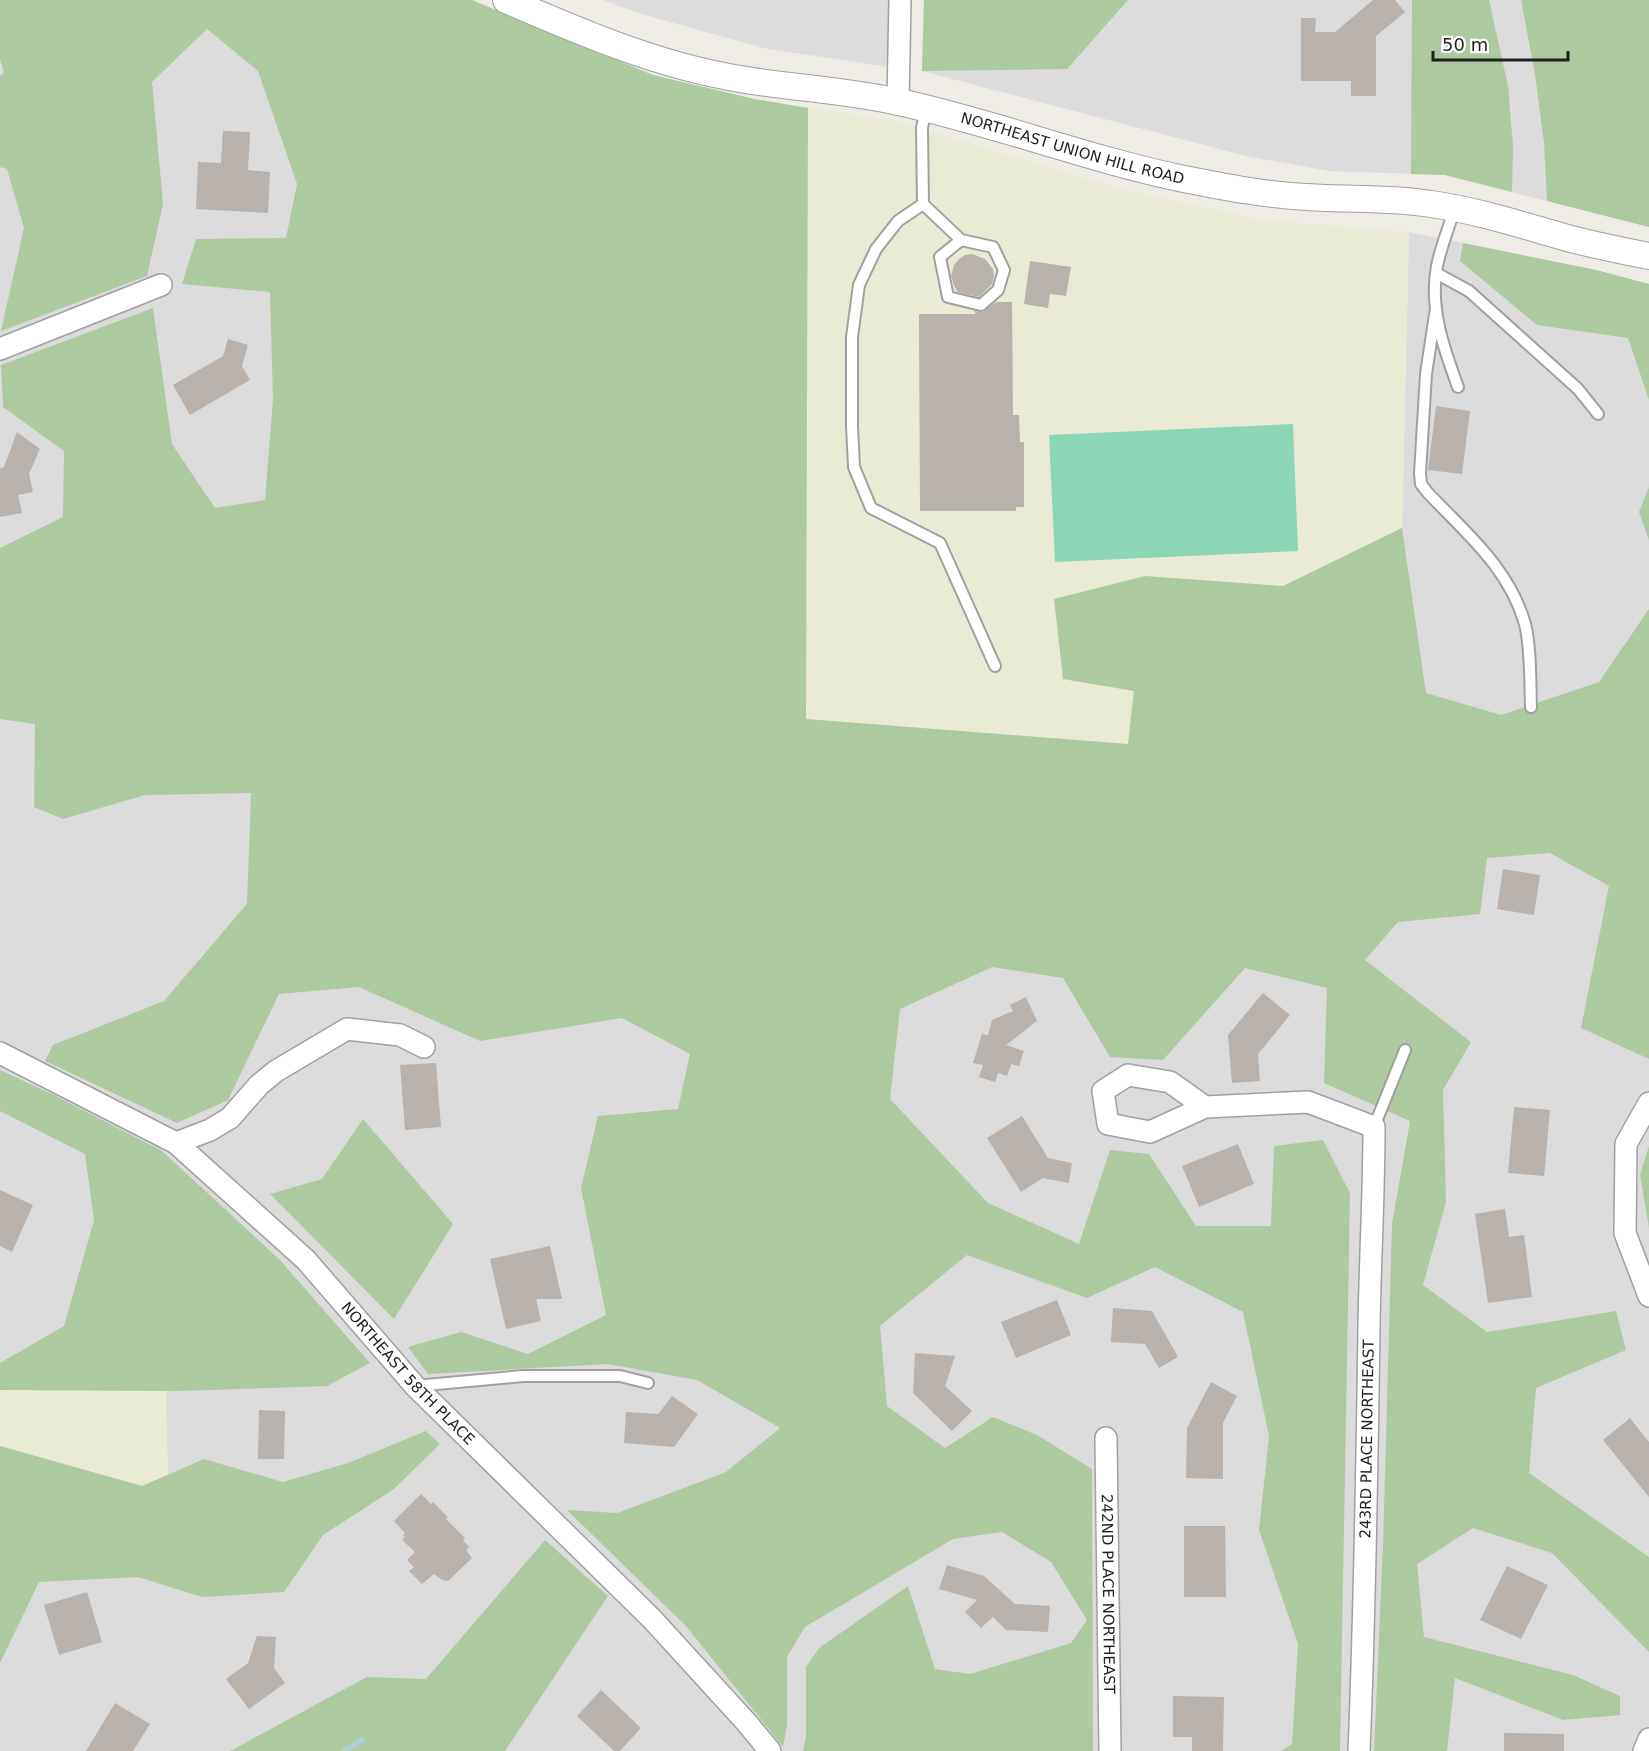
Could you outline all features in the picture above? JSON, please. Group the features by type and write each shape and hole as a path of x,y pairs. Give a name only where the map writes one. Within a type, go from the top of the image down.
{"street":[{"name":"NORTHEAST UNION HILL ROAD","path":"506,0 573,28 687,68 760,83 898,101 1120,164 1185,179 1275,195 1399,200 1455,208 1501,218 1585,243 1649,256"},
{"path":"898,101 900,0"},
{"path":"0,348 161,285"},
{"path":"176,1143 210,1130 230,1118 259,1085 276,1071 347,1029 400,1035 424,1047"},
{"name":"NORTHEAST 58TH PLACE","path":"0,1053 176,1143 306,1260 415,1386 652,1619 770,1751"},
{"path":"1204,1107 1308,1102 1374,1127"},
{"path":"1649,1103 1626,1144 1625,1233 1649,1296"},
{"name":"243RD PLACE NORTHEAST","path":"1359,1751 1374,1127"},
{"name":"242ND PLACE NORTHEAST","path":"1106,1438 1110,1751"},
{"path":"1644,1751 1649,1739"}],"lane":[{"path":"926,108 922,128 923,204 961,240 993,247 1004,270 998,290 981,305 948,297 940,257 961,240"},
{"path":"923,204 898,221 876,249 860,285 852,337 854,466 871,508 940,543 995,666"},
{"path":"1455,208 1437,264 1436,308 1426,374 1421,484 1501,572 1515,596 1526,626 1531,707"},
{"path":"1436,273 1469,291 1578,389 1598,414"},
{"path":"1436,308 1442,341 1458,387"},
{"path":"1374,1127 1405,1050"},
{"path":"415,1386 523,1376 620,1376 648,1383"}],"shaded area":[{"path":"0,0 472,0 653,75 754,99 808,108 806,718 1063,679 1145,576 1283,586 1402,528 1409,232 1596,270 1649,284 1649,1751 0,1751"},
{"path":"603,0 890,0 889,67 768,49 641,14"},
{"path":"924,0 1649,0 1649,227 1445,175 1329,171 1246,156 922,71"}],"green space":[{"path":"0,0 472,0 653,75 754,99 808,108 806,719 1128,744 1134,691 1063,679 1054,599 1145,576 1283,586 1402,528 1426,693 1501,715 1599,682 1649,609 1649,1059 1581,1028 1609,886 1550,853 1487,858 1480,914 1398,922 1365,960 1471,1042 1443,1090 1446,1202 1423,1285 1487,1332 1616,1311 1626,1350 1536,1388 1529,1473 1649,1557 1649,1652 1552,1553 1473,1528 1417,1564 1424,1637 1573,1675 1620,1696 1620,1715 1563,1720 1455,1678 1447,1751 1374,1751 1383,1544 1392,1224 1410,1121 1324,1083 1327,988 1245,968 1163,1060 1110,1057 1063,978 992,967 900,1009 890,1099 988,1203 1079,1244 1110,1150 1149,1154 1196,1226 1271,1226 1274,1146 1323,1140 1350,1193 1340,1751 1280,1751 1292,1744 1298,1644 1259,1530 1269,1436 1243,1312 1155,1267 1087,1298 967,1255 880,1326 887,1406 945,1448 993,1417 1037,1435 1092,1469 1093,1751 803,1751 806,1736 806,1667 819,1648 908,1586 935,1669 970,1674 1071,1643 1087,1620 1051,1562 1002,1532 953,1539 805,1627 787,1657 787,1725 783,1747 686,1626 567,1510 617,1513 726,1472 780,1428 697,1380 608,1364 428,1374 408,1347 461,1332 528,1354 606,1315 581,1188 598,1116 678,1109 690,1054 622,1018 480,1041 359,987 279,994 228,1100 177,1123 45,1061 53,1045 164,1001 247,904 251,793 145,795 63,819 34,807 35,724 0,719 0,548 63,517 64,451 3,407 1,365 153,308 172,444 215,508 265,500 273,400 270,292 182,284 196,239 286,238 297,184 258,71 207,29 152,82 163,204 147,276 1,331 24,228 7,169 0,167 0,76 4,73 0,59"},
{"path":"924,0 1128,0 1067,69 922,71"},
{"path":"1412,0 1489,0 1508,86 1513,146 1512,192 1445,175 1411,174"},
{"path":"1521,0 1649,0 1649,227 1547,201 1544,143 1535,74"},
{"path":"808,108 893,120 1125,190 1262,220 1409,232 1402,528 1283,586 1145,576 1128,744 806,719"},
{"path":"1463,243 1596,270 1649,284 1649,400 1628,338 1537,325 1460,261"},
{"path":"1293,424 1298,551 1055,562 1049,435"},
{"path":"1649,487 1649,540 1639,512"},
{"path":"0,1070 162,1151 280,1260 370,1363 327,1386 179,1391 0,1390 0,1363 64,1326 94,1220 85,1154 0,1111"},
{"path":"363,1119 453,1224 394,1319 270,1194 322,1179"},
{"path":"1649,1146 1649,1228 1640,1175"},
{"path":"0,1390 166,1391 168,1475 142,1486 0,1446"},
{"path":"426,1431 440,1444 394,1489 323,1535 284,1592 202,1597 138,1577 39,1582 0,1663 0,1446 142,1486 204,1459 283,1482 348,1463"},
{"path":"545,1540 608,1596 505,1751 230,1751 367,1677 426,1679"}],"building":[{"path":"1373,0 1395,0 1405,12 1376,36 1376,96 1351,96 1351,81 1301,81 1301,18 1316,18 1315,32 1335,32"},
{"path":"223,131 250,132 248,170 270,172 268,213 196,209 198,162 221,163"},
{"path":"972,254 985,259 993,269 992,284 979,297 958,292 951,276 954,265 959,259"},
{"path":"1030,261 1071,267 1066,296 1050,294 1048,308 1024,304"},
{"path":"996,302 1012,302 1013,415 1019,415 1020,442 1024,442 1024,507 1016,507 1016,511 920,511 919,314 976,314 974,311 983,312"},
{"path":"228,339 248,345 242,366 250,380 190,415 173,385 223,356"},
{"path":"1436,406 1470,411 1462,474 1428,470"},
{"path":"17,432 40,449 29,474 33,492 18,495 22,513 0,517 0,468 4,467"},
{"path":"1503,869 1540,875 1534,915 1497,909"},
{"path":"1263,993 1290,1015 1258,1054 1260,1081 1232,1083 1228,1035"},
{"path":"1026,997 1037,1021 1006,1045 1024,1051 1019,1066 1011,1064 1007,1076 998,1073 995,1082 979,1077 983,1065 973,1063 982,1034 988,1035 992,1020 1013,1011 1010,1005"},
{"path":"436,1063 441,1127 405,1130 400,1065"},
{"path":"1514,1107 1550,1110 1544,1176 1508,1173"},
{"path":"1022,1116 1048,1158 1072,1163 1069,1183 1043,1178 1021,1192 987,1138"},
{"path":"1238,1144 1254,1184 1199,1207 1182,1166"},
{"path":"0,1190 33,1205 12,1252 0,1246"},
{"path":"1505,1209 1509,1237 1524,1235 1532,1297 1488,1303 1475,1214"},
{"path":"550,1246 562,1299 536,1299 541,1321 506,1329 490,1259"},
{"path":"1057,1300 1071,1335 1016,1358 1001,1322"},
{"path":"1113,1308 1152,1311 1178,1357 1159,1368 1145,1344 1111,1342"},
{"path":"915,1353 955,1356 945,1386 972,1411 952,1431 913,1393"},
{"path":"1211,1382 1237,1396 1223,1423 1223,1479 1186,1478 1187,1428"},
{"path":"672,1396 698,1414 674,1447 624,1443 626,1412 658,1414"},
{"path":"259,1410 285,1411 284,1459 258,1459"},
{"path":"1630,1418 1649,1442 1649,1497 1603,1440"},
{"path":"421,1494 448,1517 446,1519 465,1538 463,1540 469,1547 466,1550 472,1558 448,1581 434,1574 422,1584 409,1571 414,1567 407,1560 415,1552 402,1540 405,1533 394,1521"},
{"path":"1184,1526 1225,1526 1226,1597 1184,1597"},
{"path":"947,1565 984,1576 1015,1604 1050,1606 1048,1632 1006,1630 993,1617 981,1628 965,1612 977,1600 939,1589"},
{"path":"1507,1566 1548,1585 1521,1639 1480,1620"},
{"path":"87,1592 102,1642 59,1655 44,1605"},
{"path":"257,1636 276,1637 274,1668 285,1683 249,1709 226,1679 248,1663"},
{"path":"601,1690 641,1728 620,1751 614,1751 577,1716"},
{"path":"1173,1696 1224,1697 1223,1751 1192,1751 1192,1737 1173,1737"},
{"path":"115,1703 150,1724 133,1751 86,1751"},
{"path":"1504,1733 1564,1734 1564,1751 1504,1751"}],"waterway":[{"path":"344,1751 362,1740"}]}
